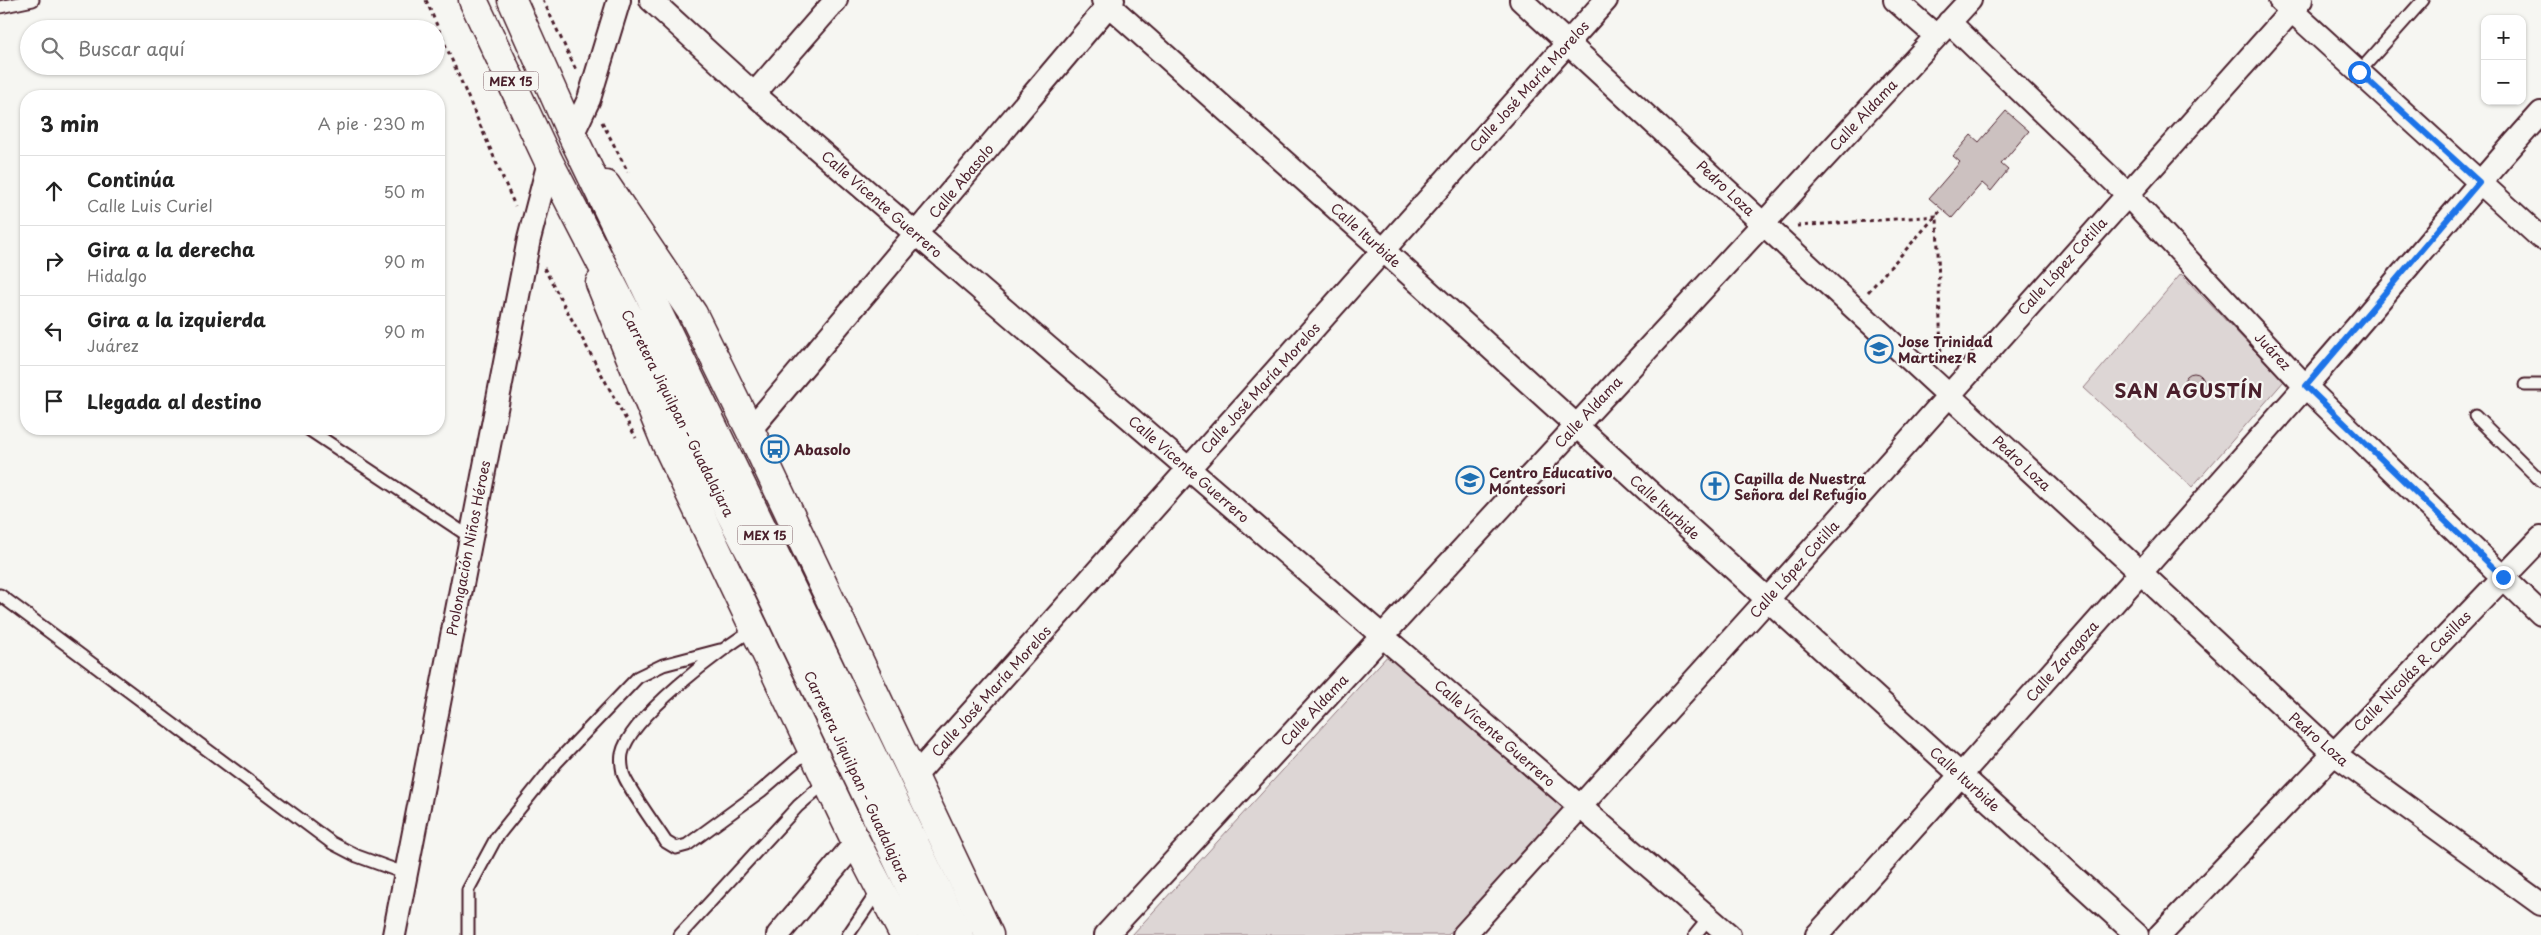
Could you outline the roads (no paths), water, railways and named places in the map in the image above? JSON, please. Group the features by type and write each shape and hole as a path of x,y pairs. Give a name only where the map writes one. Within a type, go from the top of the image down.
{"main road":[{"name":"Carretera Jiquilpan - Guadalajara","path":"473,0 549,162 759,568 933,935"},
{"name":"Carretera Jiquilpan - Guadalajara","path":"512,0 572,135 959,935"},
{"path":"572,135 693,314 750,430 989,935"},
{"path":"549,162 664,439 856,842 904,935"}],"street":[{"path":"572,135 589,99 619,0"},
{"name":"Calle Vicente Guerrero","path":"651,0 754,94 1728,935"},
{"path":"754,94 836,0"},
{"name":"Pedro Loza","path":"1522,0 2140,572 2332,754 2541,904"},
{"name":"Calle José María Morelos","path":"914,777 1606,0"},
{"name":"Juárez","path":"1895,0 1942,29 2123,190 2306,386 2541,614"},
{"name":"Calle Aldama","path":"1106,935 1576,426 1766,225 1970,0"},
{"name":"Calle Abasolo","path":"750,430 916,234 1108,2"},
{"name":"Calle Iturbide","path":"1108,2 2138,935"},
{"path":"2291,4 2359,72 2541,238"},
{"name":"Calle López Cotilla","path":"1464,935 1766,600 1945,392 2123,190 2291,4"},
{"name":"Calle Zaragoza","path":"1817,935 1962,776 2306,386 2479,182 2541,113"},
{"name":"Prolongación Niños Héroes","path":"394,935 404,873 529,239 549,162"},
{"name":"Calle Nicolás R. Casillas","path":"2160,935 2541,538"},
{"path":"778,935 856,842"}],"lane":[{"path":"0,7 33,0"},
{"path":"2359,72 2423,0"},
{"path":"2525,385 2541,385"},
{"path":"2475,416 2541,481"},
{"path":"317,435 470,537"},
{"path":"0,595 332,843 357,856 404,873"},
{"path":"755,628 722,649 664,697 630,736 622,754 623,776 666,842 676,848 687,845 761,792 812,747"},
{"path":"468,935 468,890 496,838 556,763 638,677 663,665 722,649"},
{"path":"680,935 798,806 827,781"},
{"path":"848,935 880,887"},
{"path":"1694,935 1709,918"}],"place":[{"name":"Jose Trinidad Martinez R","path":"1879,349"},
{"name":"Abasolo","path":"775,449"},
{"name":"Centro Educativo Montessori","path":"1470,480"},
{"name":"Capilla de Nuestra Señora del Refugio","path":"1715,486"}],"district":[{"name":"SAN AGUSTÍN","path":"2189,390"}]}
